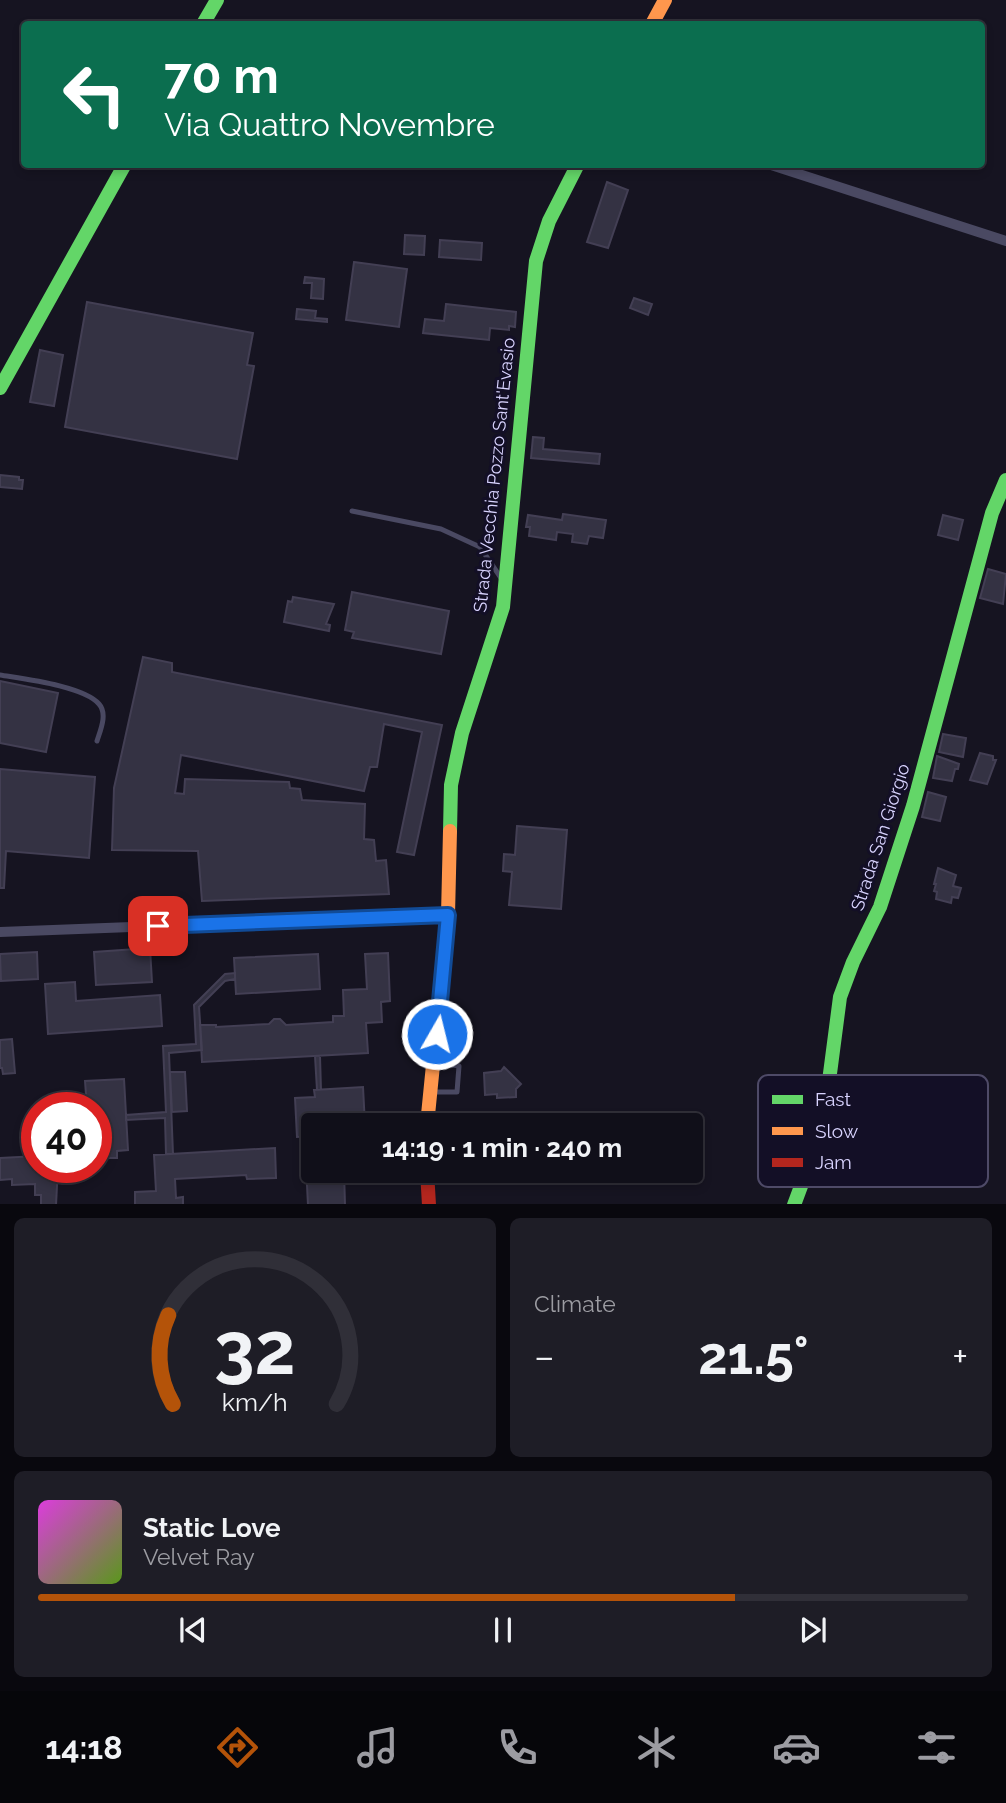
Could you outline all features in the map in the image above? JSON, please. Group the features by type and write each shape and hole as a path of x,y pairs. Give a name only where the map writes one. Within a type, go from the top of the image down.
{"street":[{"path":"205,21 217,0"},
{"path":"654,21 665,0"},
{"path":"4,382 123,168"},
{"name":"Strada Vecchia Pozzo Sant'Evasio","path":"428,1113 440,1015 448,915 451,785 461,733 497,632 505,583 536,261 549,221 576,168"},
{"path":"780,168 1006,241"},
{"name":"Strada San Giorgio","path":"830,1075 840,997 853,962 880,906 910,817 992,513 1006,480"},
{"path":"0,932 448,915"},
{"path":"428,1183 429,1204"},
{"name":"Strada San Giorgio","path":"794,1204 801,1187"}],"lane":[{"path":"352,511 441,529 480,547 505,583"},
{"path":"0,675 68,688 99,704 103,712 97,741"},
{"path":"429,1092 457,1093 459,1066 432,1062"}],"building":[{"path":"607,182 628,190 608,248 587,242"},
{"path":"405,235 425,236 424,255 404,254"},
{"path":"440,240 482,243 481,260 439,257"},
{"path":"354,262 407,269 399,327 346,320"},
{"path":"305,277 324,279 323,299 311,298 312,283 304,283"},
{"path":"634,298 652,304 648,315 630,308"},
{"path":"87,302 253,333 247,365 254,366 237,459 65,427"},
{"path":"446,304 516,312 515,327 509,326 509,330 490,328 489,340 423,333 425,319 444,321"},
{"path":"297,309 316,311 315,318 327,319 327,322 296,319"},
{"path":"40,350 63,355 54,406 30,402"},
{"path":"533,437 544,438 543,449 600,454 599,464 531,458"},
{"path":"0,475 19,477 19,480 23,480 22,489 0,487"},
{"path":"563,514 606,520 603,538 589,536 587,544 572,542 573,534 557,532 556,540 529,536 530,527 526,527 528,515 562,520"},
{"path":"943,515 963,520 958,540 938,535"},
{"path":"988,569 1006,574 1003,604 980,598"},
{"path":"352,592 449,611 441,654 352,638 354,632 345,630"},
{"path":"293,597 334,604 326,624 330,625 329,631 284,622 288,601 292,602"},
{"path":"143,657 172,663 172,672 442,725 414,855 397,852 422,732 384,724 377,767 370,767 364,791 181,755 175,793 184,794 185,779 289,782 290,788 300,789 302,800 365,804 364,839 374,840 376,861 386,860 389,894 202,901 198,851 112,850 114,788"},
{"path":"0,681 58,693 46,752 0,743"},
{"path":"943,734 966,738 963,757 939,752"},
{"path":"980,753 993,756 993,760 996,760 987,784 970,780"},
{"path":"937,756 959,764 952,781 933,778"},
{"path":"0,769 95,777 89,858 6,851 4,888 0,888"},
{"path":"928,792 946,797 940,821 922,817"},
{"path":"517,826 567,830 561,909 509,905 512,872 503,871 504,854 515,855"},
{"path":"938,868 956,875 953,886 961,888 958,898 952,897 951,903 936,899 934,884"},
{"path":"150,948 152,982 96,985 94,952"},
{"path":"37,952 38,979 1,981 0,954"},
{"path":"388,953 390,1001 381,1002 382,1022 366,1023 368,1053 202,1062 200,1025 216,1027 269,1024 274,1019 280,1019 286,1025 333,1022 333,1016 344,1016 343,990 367,989 365,954"},
{"path":"318,954 320,989 236,994 234,958"},
{"path":"235,973 235,979 225,981 199,1007 202,1050 169,1053 173,1154 166,1154 165,1118 126,1120 126,1115 166,1112 163,1046 196,1044 194,1005 225,974"},
{"path":"75,982 76,1001 160,995 162,1026 48,1034 45,984"},
{"path":"12,1039 15,1073 3,1074 0,1068 0,1040"},
{"path":"315,1056 320,1056 321,1090 317,1090"},
{"path":"504,1067 521,1084 516,1089 516,1097 497,1098 497,1094 485,1095 484,1073 501,1071"},
{"path":"170,1072 185,1072 187,1111 172,1112"},
{"path":"124,1079 128,1150 117,1151 117,1158 112,1158 112,1092 86,1092 85,1081"},
{"path":"363,1087 364,1113 301,1113 301,1137 297,1137 295,1098 315,1097 314,1090"},
{"path":"275,1148 276,1178 247,1179 246,1175 175,1179 176,1198 183,1197 183,1204 135,1204 135,1192 156,1191 154,1155"},
{"path":"21,1157 21,1183 57,1183 56,1204 41,1204 41,1195 35,1195 35,1184 12,1185 12,1179 0,1180 0,1158"},
{"path":"307,1183 344,1183 345,1204 308,1204"}],"traffic: fast":[{"path":"205,21 217,0"},
{"path":"0,388 123,168"},
{"path":"450,831 451,785 462,733 503,607 536,261 549,221 576,168"},
{"path":"830,1075 840,997 853,962 880,907 913,806 992,513 1006,480"},
{"path":"794,1204 801,1187"}],"traffic: slow":[{"path":"654,21 665,0"},
{"path":"428,1113 448,915 450,831"}],"traffic: jam":[{"path":"428,1183 429,1204"}],"route":[{"path":"158,926 448,915 437,1034"}]}
